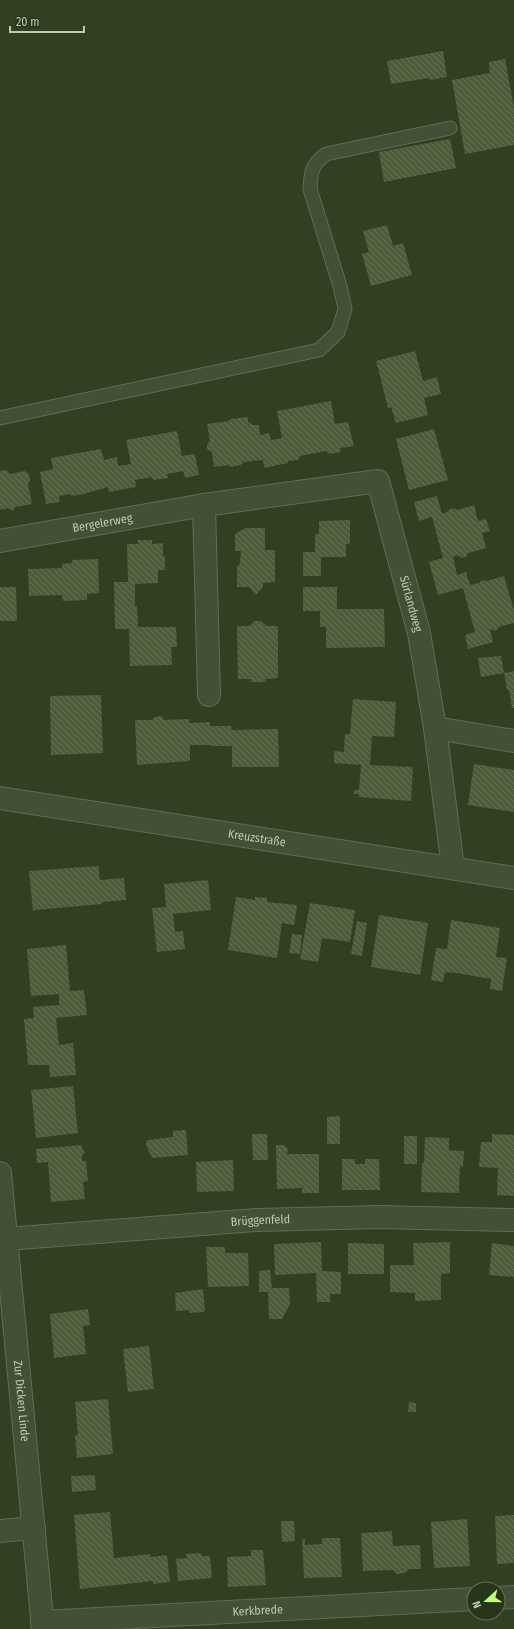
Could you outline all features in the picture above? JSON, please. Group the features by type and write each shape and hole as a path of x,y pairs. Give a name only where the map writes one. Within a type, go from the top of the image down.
{"street":[{"name":"Bergelerweg","path":"0,541 204,505 378,481"},
{"name":"Sürlandweg","path":"378,481 419,633 436,728 453,868"},
{"path":"204,505 209,695"},
{"path":"436,728 514,741"},
{"name":"Kreuzstraße","path":"0,798 514,878"},
{"name":"Zur Dicken Linde","path":"0,1173 43,1626"},
{"name":"Brüggenfeld","path":"6,1239 265,1220 379,1217 514,1220"},
{"path":"0,1531 34,1528"},
{"name":"Kerkbrede","path":"43,1626 466,1600"}],"lane":[{"path":"0,418 319,350 338,332 345,309 340,286 310,189 311,173 317,161 326,154 450,128"}],"building":[{"path":"443,51 447,77 429,80 429,78 391,84 387,61"},
{"path":"505,59 514,108 514,145 465,154 452,80 490,73 489,62"},
{"path":"450,139 456,168 384,182 379,152"},
{"path":"387,225 393,246 403,243 412,275 371,286 362,254 369,252 363,231"},
{"path":"415,351 423,381 437,377 441,394 424,398 428,415 396,423 391,407 388,408 376,361"},
{"path":"331,401 335,424 348,422 354,446 340,448 341,452 329,454 326,451 300,456 298,460 288,461 288,463 264,468 263,460 243,462 241,465 229,467 229,465 214,467 212,452 207,449 207,445 210,441 207,424 248,417 248,422 253,425 259,425 260,435 269,433 271,440 282,438 277,411"},
{"path":"434,429 448,480 409,490 396,439"},
{"path":"177,431 182,456 195,454 199,475 185,478 183,471 167,474 168,478 153,480 152,477 135,480 136,487 109,492 108,487 84,494 59,496 60,502 46,504 40,472 53,469 51,458 101,449 104,460 117,457 118,466 131,464 126,440"},
{"path":"6,470 10,474 25,471 29,474 30,481 28,484 32,504 15,507 13,511 9,508 0,510 0,471"},
{"path":"437,496 442,514 453,508 457,510 474,505 478,521 486,519 490,531 482,533 486,548 468,553 466,557 462,558 458,555 453,557 457,575 466,572 470,585 479,583 482,580 487,581 504,576 514,611 514,623 499,627 496,631 490,629 493,642 468,649 465,635 475,632 463,588 438,595 429,562 443,558 432,517 419,521 414,502"},
{"path":"350,520 350,544 346,544 346,557 321,557 321,576 303,576 303,552 315,552 315,534 319,534 319,521"},
{"path":"246,528 265,528 265,550 275,550 275,582 263,583 263,587 256,595 249,587 237,587 237,567 240,563 241,551 235,551 235,534"},
{"path":"138,540 152,540 152,544 163,543 165,570 158,570 158,583 135,584 135,606 137,606 138,627 176,627 177,647 171,647 172,665 130,666 129,629 115,629 114,582 128,582 127,544 138,544"},
{"path":"98,559 99,593 87,594 87,600 63,601 62,595 29,596 28,569 62,568 62,564 72,563 72,560"},
{"path":"0,587 16,587 17,621 0,621"},
{"path":"303,587 337,587 337,609 384,609 385,647 326,648 326,627 320,627 320,611 303,611"},
{"path":"254,621 261,621 266,626 278,626 278,678 265,679 266,682 251,682 251,679 238,679 237,626 250,626"},
{"path":"501,656 504,673 481,677 478,658"},
{"path":"514,671 514,708 512,708 504,673"},
{"path":"101,695 103,753 51,755 50,696"},
{"path":"353,699 396,702 394,737 372,736 370,765 413,767 411,801 359,797 359,794 354,794 354,790 359,790 361,765 334,763 334,751 344,752 345,734 350,734"},
{"path":"161,716 164,720 189,719 189,723 210,722 210,726 232,726 231,730 278,729 279,767 232,767 232,746 211,745 190,745 190,761 137,765 135,720 152,720 155,717"},
{"path":"474,764 514,770 514,812 468,805"},
{"path":"98,863 100,880 124,878 126,900 33,911 29,871 98,866"},
{"path":"208,880 211,910 173,914 175,932 183,931 185,949 157,952 152,908 166,907 164,884"},
{"path":"236,897 255,900 255,897 267,898 267,902 297,905 294,925 282,923 277,958 228,950"},
{"path":"310,903 355,910 350,942 322,938 318,962 300,959"},
{"path":"379,915 428,923 420,975 371,967"},
{"path":"451,920 500,928 496,957 507,958 502,991 490,989 491,979 456,973 445,972 443,982 431,980 436,948 447,949"},
{"path":"357,921 367,923 362,956 351,954"},
{"path":"292,934 302,935 300,954 289,953"},
{"path":"66,945 70,991 84,990 87,1015 56,1018 59,1045 73,1043 76,1075 50,1077 49,1065 28,1065 24,1019 34,1018 33,1007 59,1005 59,994 31,996 27,949"},
{"path":"73,1086 78,1133 36,1138 31,1090"},
{"path":"340,1116 340,1144 327,1144 327,1117"},
{"path":"186,1130 188,1155 152,1158 146,1145 147,1140 173,1137 173,1131"},
{"path":"252,1134 267,1134 268,1160 253,1160"},
{"path":"492,1134 514,1135 514,1196 497,1195 498,1168 479,1167 481,1142 492,1142"},
{"path":"404,1136 417,1136 417,1164 404,1164"},
{"path":"425,1137 449,1138 449,1150 464,1151 463,1167 460,1166 459,1193 421,1192"},
{"path":"82,1145 82,1149 85,1152 82,1156 82,1161 86,1161 88,1181 83,1182 85,1199 51,1202 48,1162 37,1163 36,1149"},
{"path":"276,1145 284,1145 288,1149 287,1154 319,1154 319,1193 302,1193 302,1188 277,1189"},
{"path":"342,1159 355,1159 355,1164 365,1164 365,1159 379,1159 380,1190 342,1190"},
{"path":"233,1160 234,1191 197,1192 196,1162"},
{"path":"321,1242 322,1271 341,1272 341,1294 330,1294 330,1302 317,1302 316,1273 275,1275 274,1244"},
{"path":"450,1242 450,1273 441,1274 441,1300 415,1301 415,1293 390,1292 390,1265 414,1265 413,1243"},
{"path":"348,1243 384,1244 384,1274 348,1274"},
{"path":"492,1243 514,1246 514,1277 489,1275"},
{"path":"206,1247 225,1247 225,1253 248,1253 249,1286 208,1287"},
{"path":"270,1270 272,1288 289,1288 290,1304 282,1319 269,1319 268,1292 259,1292 259,1271"},
{"path":"203,1289 205,1312 189,1313 189,1310 176,1311 175,1293"},
{"path":"88,1309 90,1325 83,1326 86,1354 54,1358 50,1314"},
{"path":"149,1346 154,1389 128,1392 123,1349"},
{"path":"108,1399 113,1454 77,1458 75,1435 78,1435 75,1402"},
{"path":"409,1402 416,1403 416,1412 408,1412"},
{"path":"95,1475 96,1490 72,1492 71,1476"},
{"path":"110,1512 114,1558 150,1554 151,1557 167,1555 170,1582 153,1584 153,1581 80,1589 74,1515"},
{"path":"514,1515 514,1563 497,1564 495,1516"},
{"path":"467,1519 470,1566 434,1568 431,1522"},
{"path":"281,1521 294,1521 295,1541 282,1542"},
{"path":"392,1531 393,1546 420,1545 421,1569 409,1569 405,1573 397,1574 393,1570 363,1571 361,1533"},
{"path":"322,1538 340,1538 342,1577 304,1578 302,1540 305,1539 305,1545 322,1544"},
{"path":"251,1550 263,1550 266,1585 228,1587 227,1557 251,1556"},
{"path":"201,1553 202,1556 210,1556 212,1578 178,1581 176,1559 187,1558 186,1554"}]}
